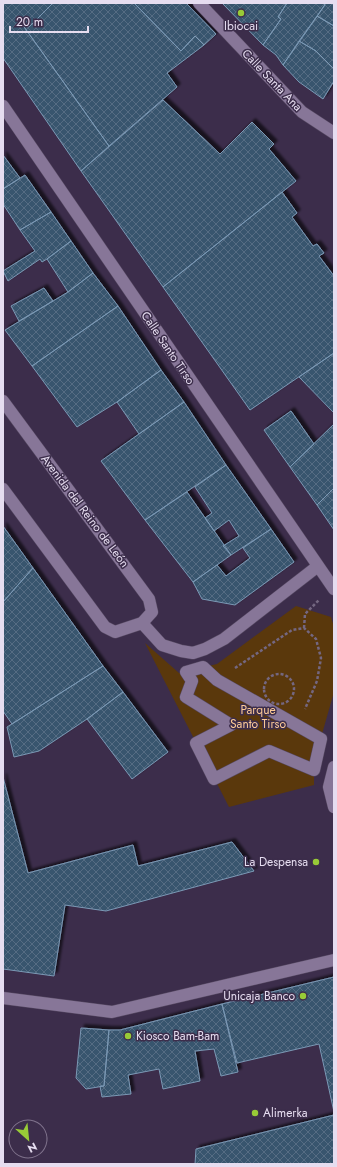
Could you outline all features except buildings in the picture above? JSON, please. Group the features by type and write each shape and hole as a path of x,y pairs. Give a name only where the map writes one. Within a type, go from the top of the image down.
{"street":[{"name":"Calle Santa Ana","path":"199,3 302,112 334,133"},
{"name":"Calle Santo Tirso","path":"3,106 333,588"},
{"name":"Avenida del Reino de León","path":"3,401 150,599 152,612 142,623"},
{"path":"3,489 105,627 115,632 142,623 162,644 181,651 193,653 205,649 224,638 318,566"},
{"path":"203,667 217,680 321,739 314,770 269,751 214,779 196,743 230,725 186,697 192,681 186,672 203,667"},
{"path":"334,767 328,787 334,807"},
{"path":"3,998 112,1012 334,960"}],"path":[{"path":"304,628 305,614 333,588"},
{"path":"217,680 292,630 304,628"},
{"path":"296,726 317,681 321,658 316,639 304,628"},
{"path":"282,674 287,676 291,679 294,688 292,698 284,704 274,703 265,692 266,683 273,676 282,674"}],"green space":[{"name":"Parque Santo Tirso","path":"296,606 331,617 334,627 334,692 314,762 314,785 229,807 145,643 179,673 217,664"}],"place":[{"name":"Ibiocai","path":"241,13"},
{"name":"La Despensa","path":"316,862"},
{"name":"Unicaja Banco","path":"303,996"},
{"name":"Kiosco Bam-Bam","path":"128,1036"},
{"name":"Alimerka","path":"255,1113"}]}
